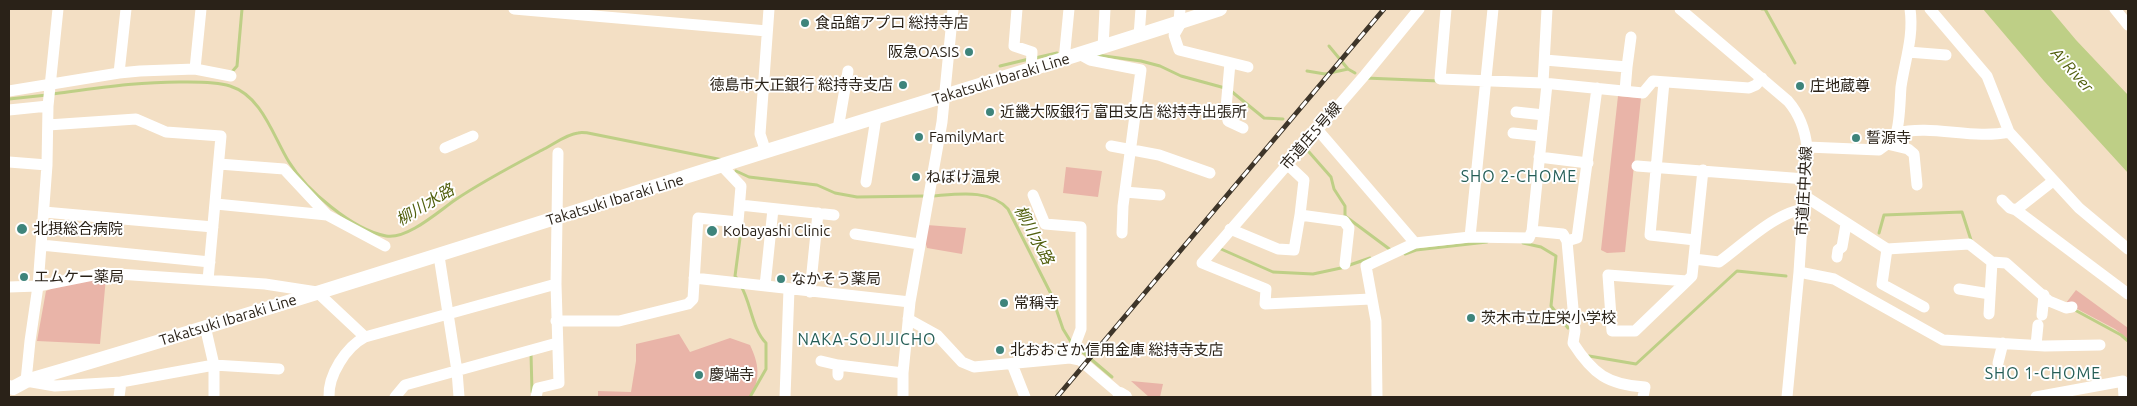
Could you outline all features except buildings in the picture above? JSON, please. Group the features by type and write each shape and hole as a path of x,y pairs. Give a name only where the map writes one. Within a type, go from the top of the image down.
{"main road":[{"name":"Takatsuki Ibaraki Line","path":"10,391 26,381 439,256 838,129 1081,55 1139,36 1180,17 1220,9"}],"street":[{"path":"58,9 48,104 47,165 38,286 26,381 55,386 122,382 214,365 279,369"},
{"path":"119,73 126,9"},
{"path":"195,69 200,9"},
{"path":"514,9 767,31"},
{"path":"766,152 760,134 769,9"},
{"path":"902,397 910,302 919,244 931,191 944,96 952,9"},
{"path":"1017,9 1014,46 1032,52 1031,70"},
{"path":"1064,60 1069,9"},
{"path":"1103,48 1105,9"},
{"path":"1139,36 1141,9"},
{"name":"市道庄5号線","path":"1371,299 1266,304 1266,289 1202,263 1419,9"},
{"path":"1446,9 1440,79 1545,84 1643,93 1653,81 1749,88 1756,85 1762,78"},
{"path":"1470,237 1493,9"},
{"path":"1377,397 1376,321 1366,266 1415,243 1470,237 1529,238 1532,231 1544,115 1547,9"},
{"name":"市道庄中央線","path":"1680,9 1788,101 1797,112 1806,134 1807,147 1799,272 1787,397"},
{"path":"1807,147 1879,150 1896,133 1912,22 1910,9"},
{"path":"1930,9 1987,76 2009,132 2079,208 2128,249"},
{"path":"2115,9 2128,25"},
{"path":"1180,17 1174,34 1178,50 1248,66"},
{"path":"1625,91 1631,37"},
{"path":"1908,52 1946,55"},
{"path":"1081,55 1090,60 1141,70 1125,192 1122,234"},
{"path":"1545,60 1628,66"},
{"path":"1230,63 1226,108 1228,121 1242,128"},
{"path":"9,91 50,86 119,73 195,69 231,76"},
{"path":"838,129 848,71"},
{"path":"1664,82 1650,234 1695,240"},
{"path":"1567,241 1577,238 1597,88"},
{"path":"9,110 48,104"},
{"path":"1516,112 1544,115"},
{"path":"866,182 876,118"},
{"path":"48,125 136,119 166,132 222,136 208,280"},
{"path":"1317,129 1415,243"},
{"path":"1896,133 1917,130 1991,136 2009,132"},
{"path":"1513,133 1541,136"},
{"path":"445,148 474,138"},
{"path":"1887,144 1908,149 1914,154 1917,185"},
{"path":"1112,146 1159,155 1195,174 1210,174"},
{"path":"536,397 538,388 559,383 556,321 558,153"},
{"path":"1539,157 1588,164"},
{"path":"9,162 47,165"},
{"path":"219,164 284,169 327,215 385,246"},
{"path":"1230,229 1278,250 1294,250 1304,180 1287,164"},
{"path":"1637,166 1805,179"},
{"path":"556,321 619,322 688,304 693,299 698,218 738,222 741,186 723,167"},
{"path":"868,170 880,172"},
{"path":"1687,281 1608,275 1612,331 1635,331 1687,281 1692,276 1703,170"},
{"path":"2016,210 2053,181"},
{"path":"1125,192 1160,195"},
{"path":"1033,195 1045,224 1082,227 1081,329 1070,358"},
{"path":"1803,195 1887,249 1969,244 1992,262 2006,263 2049,301 2069,307"},
{"path":"2002,200 2010,208 2016,210 2128,294"},
{"path":"216,204 327,215"},
{"path":"740,205 834,215"},
{"path":"765,286 773,209"},
{"path":"1694,259 1719,262 1770,224 1793,210 1803,210"},
{"path":"44,212 213,227"},
{"path":"810,292 818,213"},
{"path":"1300,215 1344,222 1349,228 1345,264"},
{"path":"1836,257 1838,250 1842,247 1846,224"},
{"path":"1532,231 1563,234 1567,241 1575,331 1573,343 1593,369 1604,379 1626,386 1644,387 1643,397"},
{"path":"855,234 919,244"},
{"path":"41,245 210,262"},
{"path":"1887,249 1882,284 1924,307"},
{"path":"439,256 457,371 458,397"},
{"path":"1989,314 1992,262"},
{"path":"1799,272 1834,278 1943,340 2036,345 2100,345"},
{"path":"9,288 38,286 103,273 265,284 317,292 365,337"},
{"path":"694,278 910,302"},
{"path":"329,397 330,382 348,350 355,342 365,337 556,284"},
{"path":"786,397 789,289"},
{"path":"1959,289 1990,294"},
{"path":"2036,345 2044,295"},
{"path":"908,319 937,335 962,362 974,367 1070,358 1080,360 1121,396"},
{"path":"205,326 214,365 214,397"},
{"path":"395,397 405,385 557,343"},
{"path":"1998,363 2003,343"},
{"path":"821,361 838,370 903,373"},
{"path":"1012,364 1025,397"},
{"path":"2036,397 2123,381 2124,397"},
{"path":"119,397 122,382"}],"shaded area":[{"path":"1618,96 1641,98 1625,252 1607,253 1601,250"},
{"path":"1066,167 1102,171 1098,197 1063,193"},
{"path":"927,225 966,228 962,254 927,248 925,241"},
{"path":"106,277 100,344 37,341 46,291 57,286"},
{"path":"2076,290 2128,328 2128,339 2115,329 2066,303"},
{"name":"慶端寺","path":"679,334 690,352 730,338 750,345 758,371 756,384 750,397 598,397 598,391 631,392 636,361 636,344"},
{"path":"1131,381 1163,384 1160,397 1149,397"}],"water":[{"name":"Ai River","path":"1983,9 2050,9 2076,40 2128,95 2128,173 2044,81"}],"waterway":[{"path":"231,73 237,66 242,9"},
{"path":"1762,9 1765,9 1795,63"},
{"path":"1329,46 1348,69"},
{"path":"1035,58 1057,53"},
{"path":"1097,55 1141,61 1160,66 1181,76 1225,88"},
{"path":"1000,66 1029,59"},
{"path":"1307,71 1325,74 1348,69 1355,73"},
{"path":"1365,78 1439,81"},
{"name":"柳川水路","path":"53,94 120,85 171,82 204,82 230,86 241,91 259,108 289,162 318,196 359,226 386,236 403,234 413,229 476,186 569,135 589,133 723,160"},
{"path":"1231,91 1264,118 1283,119"},
{"name":"柳川水路","path":"9,99 47,95"},
{"path":"1309,152 1331,177 1334,189 1345,206 1345,216 1392,251"},
{"name":"柳川水路","path":"736,171 749,177 817,185 835,193 857,197 925,196"},
{"name":"柳川水路","path":"933,196 974,194 992,198 1008,209 1051,294 1063,329 1071,342"},
{"path":"1879,233 1884,215 1962,212 1971,240"},
{"path":"738,280 735,276 742,223"},
{"path":"1405,254 1416,250 1487,242"},
{"path":"1523,243 1541,247 1556,256 1551,306 1568,328"},
{"path":"1221,249 1273,272 1313,274 1341,268 1370,258"},
{"path":"1589,356 1636,364 1737,271 1786,276"},
{"path":"741,286 758,331 766,343 766,369 750,397"},
{"path":"2073,309 2121,335 2128,341"},
{"name":"柳川水路","path":"1078,348 1112,377"},
{"path":"531,353 532,392"}],"railway":[{"path":"1057,397 1384,9"}],"place":[{"name":"食品館アプロ 総持寺店","path":"805,23"},
{"name":"阪急OASIS","path":"969,52"},
{"name":"徳島市大正銀行 総持寺支店","path":"903,85"},
{"name":"庄地蔵尊","path":"1800,86"},
{"name":"近畿大阪銀行 富田支店 総持寺出張所","path":"990,112"},
{"name":"FamilyMart","path":"919,137"},
{"name":"誓源寺","path":"1856,138"},
{"name":"ねぼけ温泉","path":"916,177"},
{"name":"北摂総合病院","path":"22,229"},
{"name":"Kobayashi Clinic","path":"712,231"},
{"name":"エムケー薬局","path":"24,277"},
{"name":"なかそう薬局","path":"781,279"},
{"name":"常稱寺","path":"1004,303"},
{"name":"茨木市立庄栄小学校","path":"1471,318"},
{"name":"北おおさか信用金庫 総持寺支店","path":"1000,350"},
{"name":"慶端寺","path":"699,375"}],"district":[{"name":"SHO 2-CHOME","path":"1519,177"},
{"name":"NAKA-SOJIJICHO","path":"867,340"},
{"name":"SHO 1-CHOME","path":"2043,374"}]}
